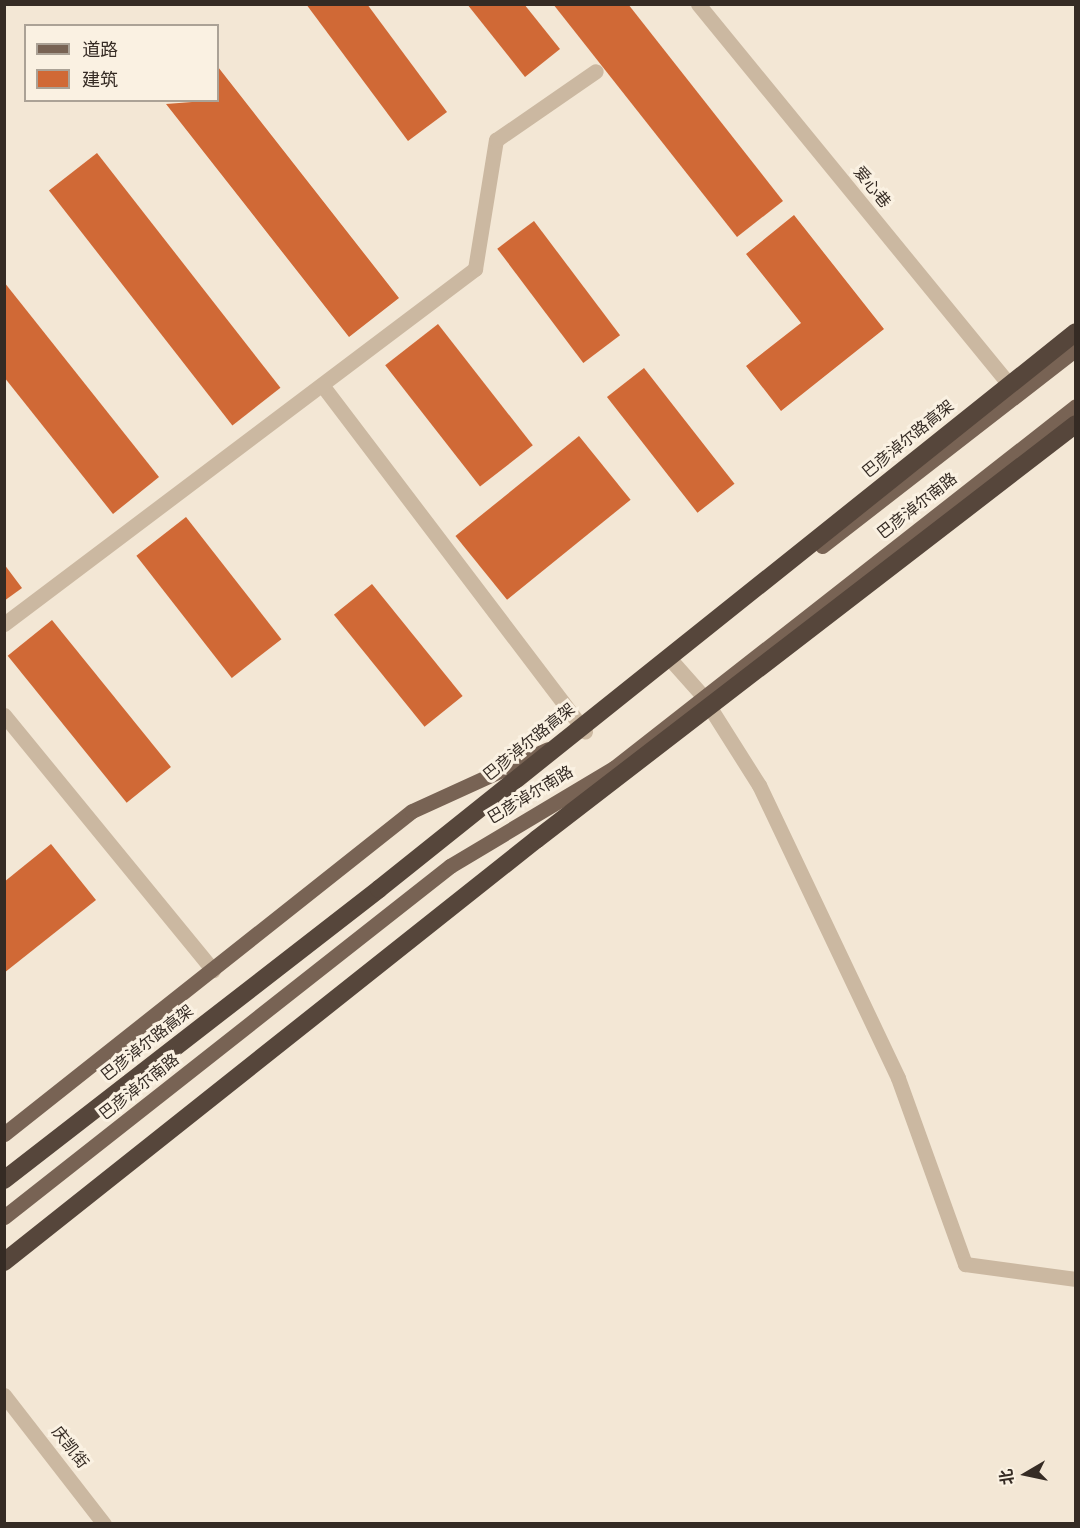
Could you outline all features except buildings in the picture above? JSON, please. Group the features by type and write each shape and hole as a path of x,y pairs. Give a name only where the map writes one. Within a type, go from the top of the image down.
{"highway":[{"name":"巴彦淖尔路高架","path":"4,1180 388,881 1076,332"},
{"path":"4,1262 537,839 1076,424"}],"main road":[{"name":"巴彦淖尔南路","path":"4,1134 412,811 585,731 670,659 1076,349"},
{"name":"巴彦淖尔南路","path":"4,1217 450,866 614,768 702,695 1076,406"}],"street":[{"name":"爱心巷","path":"698,4 1017,394"},
{"path":"4,624 475,269 496,140 596,71"},
{"path":"322,385 585,731"},
{"path":"670,659 702,695 759,785 898,1078 965,1264 1076,1279"},
{"path":"4,715 213,970"},
{"name":"庆凯街","path":"4,1395 104,1524"}]}
